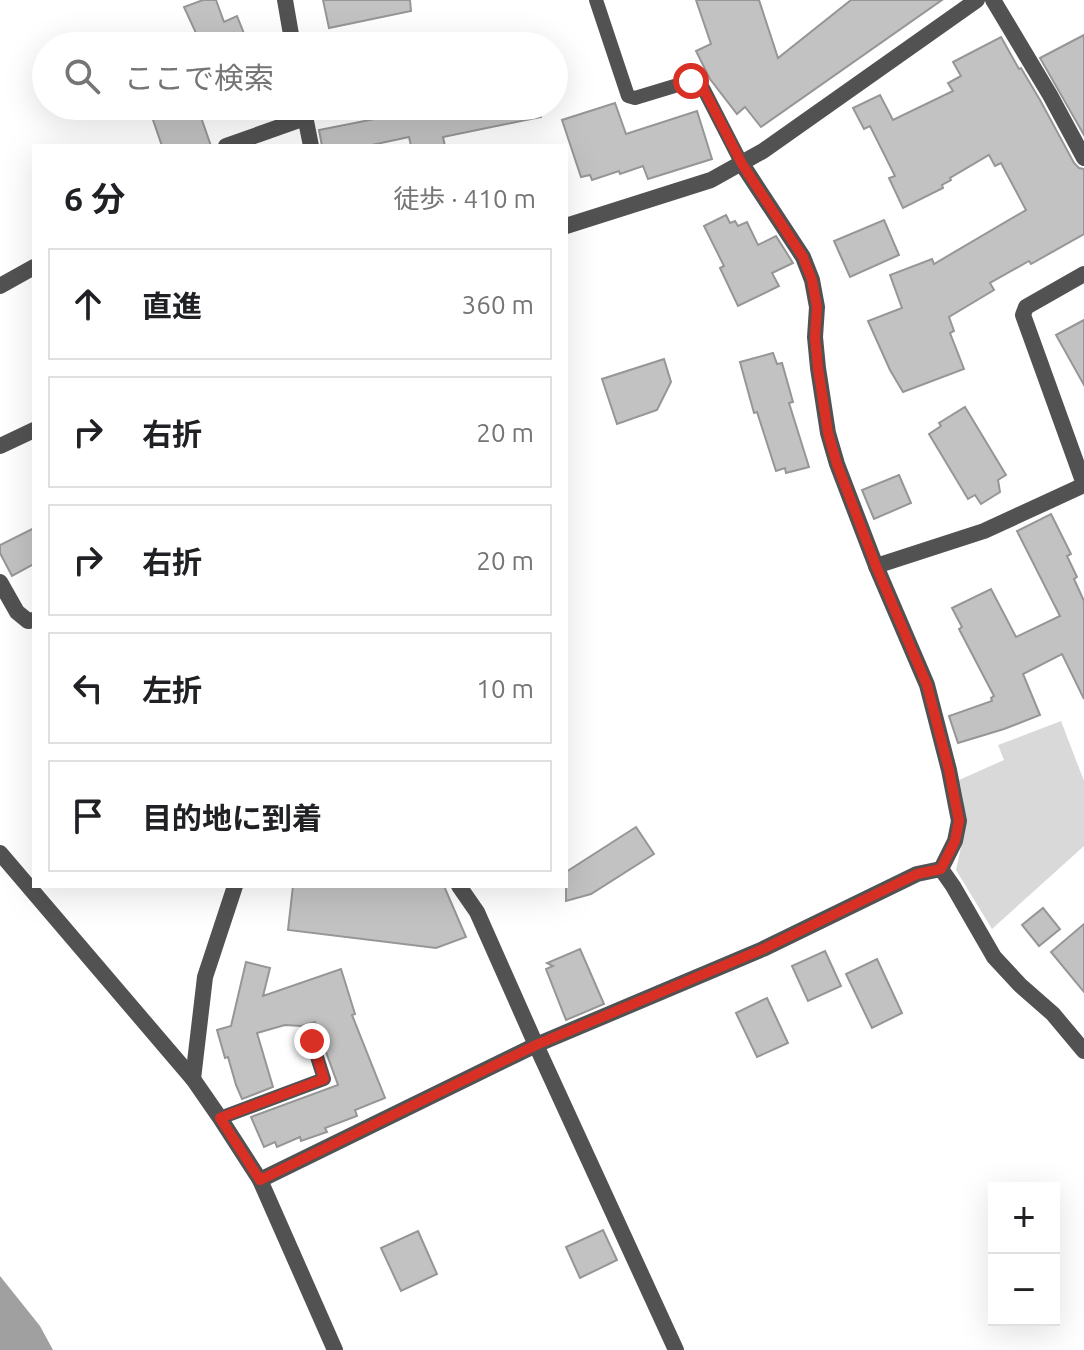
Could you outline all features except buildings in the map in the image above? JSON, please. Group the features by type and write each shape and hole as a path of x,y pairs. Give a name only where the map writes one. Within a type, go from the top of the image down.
{"street":[{"path":"285,0 291,32"},
{"path":"568,225 711,180 742,164 977,0"},
{"path":"993,0 1084,158"},
{"path":"231,144 286,120"},
{"path":"306,120 311,144"},
{"path":"742,164 803,257 812,280 817,307 815,337 818,368 828,433 876,566 927,685 959,821 955,841 941,869"},
{"path":"0,286 32,268"},
{"path":"876,566 984,531 1084,484 1023,315 1026,307 1084,274"},
{"path":"0,446 32,431"},
{"path":"0,582 17,612 28,621 32,620"},
{"path":"0,853 193,1079 220,1118 260,1180 335,1350"},
{"path":"260,1180 536,1045 763,949 917,874 941,869"},
{"path":"941,869 994,957 1053,1014 1084,1051"},
{"path":"193,1079 205,977 234,888"},
{"path":"460,888 477,912 676,1350"}],"lane":[{"path":"596,0 628,96 635,98 691,81 697,82 742,164"},
{"path":"220,1118 324,1079 312,1041"}],"shaded area":[{"path":"1061,721 1084,781 1084,846 992,929 956,870 964,825 959,780 1004,760 998,745"},
{"path":"0,1276 40,1326 53,1350 0,1350"}],"route":[{"path":"312,1041 324,1079 220,1118 260,1180 536,1045 763,949 917,874 941,869 955,841 959,821 927,685 876,566 828,433 818,368 815,337 817,307 812,280 803,257 742,164 703,88 691,81"}]}
